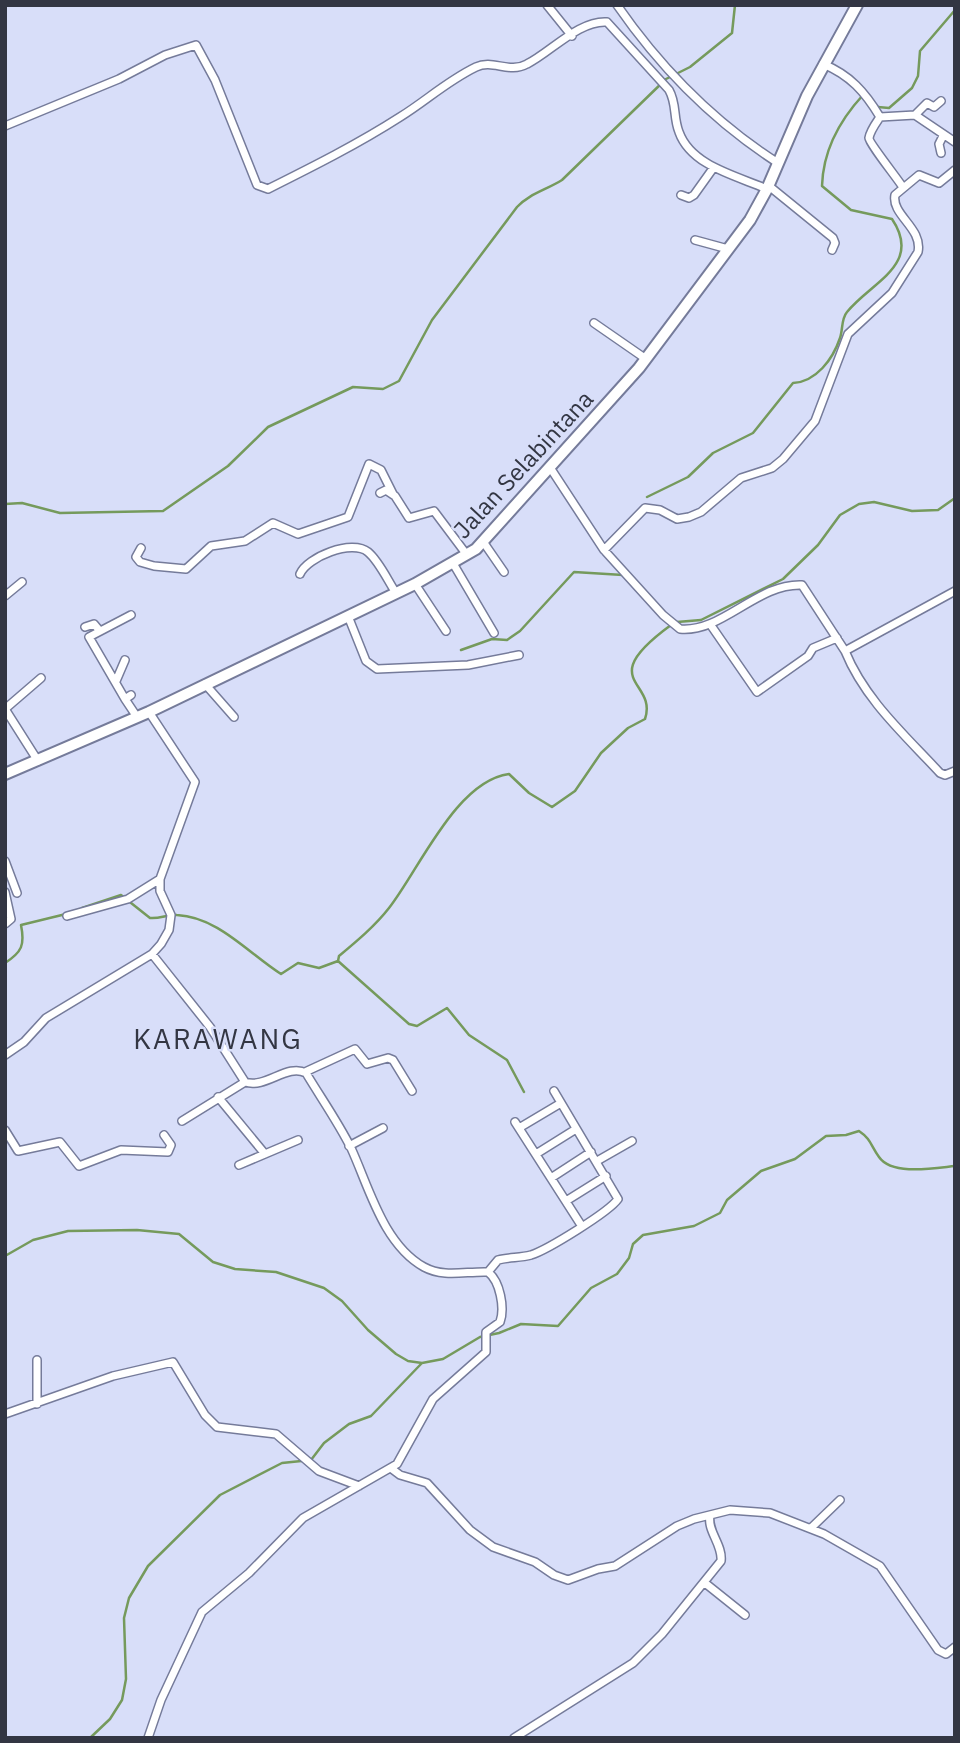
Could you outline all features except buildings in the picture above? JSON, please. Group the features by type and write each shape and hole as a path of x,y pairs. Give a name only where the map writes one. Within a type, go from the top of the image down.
{"street":[{"path":"547,5 572,36"},
{"path":"617,5 668,71 732,131 778,163"},
{"name":"Jalan Selabintana","path":"5,774 149,712 415,584 454,565 484,542 646,359 750,220 768,188 823,64 857,5"},
{"path":"5,126 119,79 165,55 196,45 220,90 257,185 268,189 400,118 438,88 474,68 484,64 507,69 525,66 572,36 601,22 615,27 669,90 675,103 676,124 685,145 714,167 768,188 833,238 835,243 832,250"},
{"path":"823,64 850,79 880,117"},
{"path":"915,116 927,103 934,107 941,101"},
{"path":"880,117 915,116 955,142"},
{"path":"880,117 869,137 870,143 891,167 902,186"},
{"path":"941,153 939,144 943,136"},
{"path":"681,195 689,198 694,195 714,167"},
{"path":"604,550 645,508 660,510 677,519 696,515 741,478 772,468 804,437 815,421 848,334 892,293 918,252 915,231 894,201 902,186 922,174 939,183 955,170"},
{"path":"695,240 728,249"},
{"path":"594,323 646,359"},
{"path":"141,548 136,555 140,562 182,569 192,565 211,546 246,541 270,524 276,523 298,534 341,520 353,510 369,464 381,470 409,518 435,511 468,556"},
{"path":"551,469 604,550 674,625 689,630 710,624 751,599 800,584 845,651 864,690 940,773 945,775 955,771"},
{"path":"380,493 386,490 393,494"},
{"path":"484,542 504,572"},
{"path":"300,574 312,558 359,548 369,553 396,593"},
{"path":"454,565 494,633"},
{"path":"5,597 22,582"},
{"path":"415,584 446,631"},
{"path":"845,651 955,592"},
{"path":"131,615 89,637 128,697 137,717"},
{"path":"348,616 366,661 377,669 468,665 519,655"},
{"path":"85,627 94,624 99,630"},
{"path":"710,624 758,692 814,648 837,638"},
{"path":"116,681 125,660"},
{"path":"38,762 5,709 41,678"},
{"path":"205,684 234,717"},
{"path":"5,1055 24,1042 46,1018 152,954 170,924 169,911 160,891 160,879 195,782 149,712"},
{"path":"5,861 16,889 5,891 11,919 5,924"},
{"path":"67,916 128,899 160,879"},
{"path":"152,954 210,1027 245,1082"},
{"path":"182,1121 245,1082 256,1084 294,1071 305,1072 355,1049 367,1064 388,1058 393,1060 412,1091"},
{"path":"305,1072 349,1146 380,1215 410,1256 424,1267 442,1273 488,1272"},
{"path":"488,1272 496,1261 538,1252 610,1208 618,1199 554,1091"},
{"path":"219,1097 265,1154"},
{"path":"561,1103 517,1125 581,1225"},
{"path":"349,1146 383,1128"},
{"path":"536,1154 576,1129"},
{"path":"5,1130 18,1151 60,1142 79,1166 121,1150 168,1152 171,1145 164,1135"},
{"path":"239,1165 298,1140"},
{"path":"597,1161 632,1140"},
{"path":"551,1178 592,1152"},
{"path":"566,1201 606,1176"},
{"path":"148,1738 160,1700 202,1612 248,1573 303,1518 392,1469 438,1392 486,1352 486,1332 502,1316 496,1283 488,1272"},
{"path":"37,1360 37,1404"},
{"path":"5,1414 113,1376 173,1362 205,1415 217,1427 276,1434 325,1474 359,1486"},
{"path":"392,1469 400,1475 433,1487 470,1530 493,1547 535,1562 554,1575 568,1580 615,1566 677,1526 730,1510 760,1511 811,1528 880,1566 938,1650 946,1654 955,1647"},
{"path":"811,1528 840,1500"},
{"path":"514,1738 633,1663 705,1583 722,1557 710,1525 710,1516"},
{"path":"705,1583 746,1615"}],"waterway":[{"path":"5,504 22,503 60,513 163,511 228,466 268,427 353,387 383,389 399,381 432,320 517,207 532,195 562,180 666,79 690,67 732,33 735,5"},
{"path":"878,107 889,108 912,88 918,76 920,51 955,10"},
{"path":"647,497 688,477 713,453 753,433 793,383 816,374 837,346 847,312 880,282 898,261 900,235 892,219 851,210 822,186 829,149 840,126 863,95"},
{"path":"677,622 701,620 783,579 818,545 840,515 859,504 874,502 912,511 938,510 955,498"},
{"path":"461,650 492,639 507,640 520,631 574,572 623,575"},
{"path":"338,961 339,956 389,908 456,809 490,780 509,774 529,793 552,807 575,791 601,753 628,728 645,719 647,706 632,670 636,658 648,644 671,625"},
{"path":"82,908 121,895 150,918 174,915 192,917 232,937 281,974 298,963 319,968 338,961"},
{"path":"5,963 21,947 21,925 66,914"},
{"path":"338,961 409,1024 417,1026 447,1008 469,1035 507,1060 524,1092"},
{"path":"5,1256 33,1240 68,1231 137,1230 179,1234 213,1262 235,1269 276,1272 324,1288 342,1301 368,1330 396,1354 408,1361 422,1363 443,1359 480,1337 521,1324 558,1326 591,1288 617,1274 629,1258 633,1244 643,1235 694,1226 720,1213 727,1200 761,1171 795,1159 826,1136 859,1131 879,1157 894,1167 926,1169 955,1166"},
{"path":"90,1738 110,1719 122,1700 126,1679 124,1618 129,1598 148,1566 220,1495 282,1463 311,1460 324,1443 349,1424 371,1416 421,1364"}],"district":[{"name":"KARAWANG","path":"218,1038"}]}
